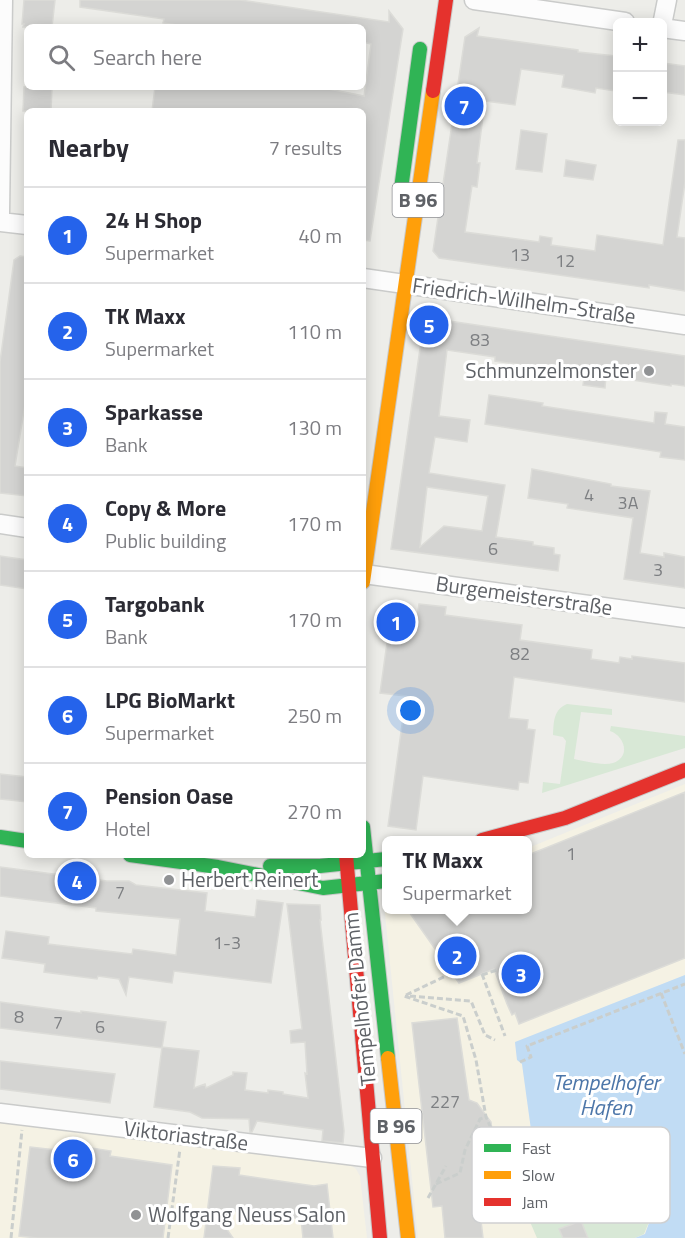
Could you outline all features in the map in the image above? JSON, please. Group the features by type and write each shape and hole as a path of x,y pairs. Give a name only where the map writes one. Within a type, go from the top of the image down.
{"main road":[{"name":"B 96","path":"366,553 392,282 446,0"},
{"name":"B 96","path":"399,199 423,31"},
{"path":"498,836 565,818 685,770"},
{"path":"517,836 539,826"},
{"path":"0,837 24,841"},
{"path":"152,858 218,867 323,888 382,882"},
{"path":"218,867 321,866 346,859 382,859"},
{"name":"Tempelhofer Damm","path":"346,859 380,1238"},
{"name":"Tempelhofer Damm","path":"366,860 408,1238"}],"street":[{"path":"0,214 3,0"},
{"path":"474,0 613,20"},
{"path":"664,18 667,0"},
{"path":"667,28 685,31"},
{"path":"0,222 24,225"},
{"name":"Friedrich-Wilhelm-Straße","path":"366,278 685,325"},
{"path":"0,524 24,528"},
{"name":"Burgemeisterstraße","path":"366,574 685,618"},
{"name":"Viktoriastraße","path":"0,1113 372,1158"}],"path":[{"path":"505,1036 482,974 506,967"},
{"path":"404,996 452,973"},
{"path":"520,1062 531,1057 527,1046 685,984"},
{"path":"661,993 685,1054"},
{"path":"404,996 471,1001 485,1035 495,1040"},
{"path":"404,996 464,1016 476,1060 486,1117 490,1127"},
{"path":"476,1127 480,1119 486,1117"},
{"path":"11,1238 22,1128"},
{"path":"436,1184 460,1173 465,1150 472,1135"},
{"path":"168,1238 181,1148"},
{"path":"428,1198 447,1166"}],"shaded area":[{"path":"685,784 685,975 515,1043 517,1059 522,1063 531,1127 472,1127 472,1223 649,1223 645,1234 635,1238 418,1238 385,914 532,914 532,846"},
{"path":"0,1122 352,1166 360,1176 367,1238 0,1238"}],"green space":[{"path":"567,704 612,709 612,715 581,712 574,759 604,764 619,760 624,747 619,737 610,731 611,726 685,736 685,748 542,793 543,782 560,784 566,741 563,737 553,735 555,717 559,710"},
{"path":"531,1223 649,1223 644,1234 635,1238 537,1238"}],"water":[{"name":"Tempelhofer Hafen","path":"685,975 685,1238 635,1238 645,1234 649,1223 670,1223 670,1127 531,1127 522,1064 517,1060 515,1042"}],"building":[{"path":"24,0 55,0 52,24 22,24"},
{"path":"80,0 240,0 389,22 389,11 403,29 370,241 366,240 366,108 152,108 155,90 334,90 364,96 371,44 366,43 366,24 170,24 163,23 164,19 80,7"},
{"path":"479,28 477,36 613,56 613,91 596,88 595,93 562,87 564,75 521,69 515,105 485,101 477,163 480,163 477,187 472,186 465,232 539,242 540,236 552,238 551,245 595,251 597,235 663,245 678,140 685,140 685,182 677,237 685,238 685,291 649,285 649,288 439,258 433,251 465,37"},
{"path":"667,64 685,66 685,95 667,93"},
{"path":"24,87 24,90 52,90 51,108 24,108 23,111"},
{"path":"521,130 547,134 542,172 516,169"},
{"path":"566,160 596,165 593,180 564,176"},
{"path":"20,256 24,257 24,411 15,466 24,468 24,496 0,493 0,362 14,260"},
{"path":"429,318 685,356 685,386 606,376 605,388 583,385 585,371 558,367 558,370 495,361 495,357 447,350 439,416 470,420 467,442 435,437 429,473 505,485 496,537 533,542 533,545 554,548 554,554 560,555 558,571 391,549 424,321","holes":["427,487 488,496 482,531 444,526 420,547"]},
{"path":"489,395 543,403 542,406 654,423 655,412 667,413 665,424 685,427 685,460 660,457 661,452 485,424"},
{"path":"532,469 611,484 611,486 650,491 640,553 664,557 664,553 685,557 685,588 624,579 633,518 567,508 568,504 528,498"},
{"path":"0,556 24,560 24,589 0,585"},
{"path":"419,604 446,607 445,615 522,625 520,640 592,650 591,659 619,663 620,657 632,659 632,656 685,663 685,702 514,677 509,718 528,720 527,729 535,730 528,783 519,782 518,790 423,776 416,830 388,826 406,696 380,693 391,614 417,618"},
{"path":"0,774 24,777 24,802 0,799"},
{"path":"685,792 685,958 519,1024 515,1013 512,1015 507,1004 494,969 459,983 411,914 532,914 532,853"},
{"path":"0,867 107,881 129,881 136,885 207,893 205,911 255,917 257,900 283,903 271,983 174,971 172,983 129,977 126,995 119,979 98,976 97,979 44,972 45,964 2,958 6,931 49,937 48,944 132,954 133,949 176,955 180,919 96,911 96,908 0,896"},
{"path":"287,904 320,905 344,1131 343,1143 322,1141 323,1130 257,1121 250,1132 249,1119 202,1118 190,1112 154,1107 162,1047 199,1051 194,1088 205,1084 206,1088 233,1075 233,1072 247,1073 245,1090 268,1093 268,1090 308,1098 305,1042 291,1043 290,1031 302,1029"},
{"path":"0,1002 166,1022 162,1048 0,1028"},
{"path":"457,1018 469,1100 477,1103 491,1122 492,1127 472,1127 472,1223 481,1223 483,1238 445,1238 442,1206 433,1207 412,1023"},
{"path":"0,1061 115,1074 110,1103 0,1089"},
{"path":"30,1147 91,1154 92,1148 111,1151 110,1156 172,1165 163,1238 19,1236"},
{"path":"213,1166 240,1168 239,1175 314,1186 327,1184 333,1238 303,1238 301,1219 228,1210 226,1228 233,1238 204,1238"},
{"path":"582,1223 588,1238 563,1238 559,1229"}],"traffic: fast":[{"path":"401,189 420,49"},
{"path":"0,837 24,841"},
{"path":"366,855 388,1058"},
{"path":"152,858 218,867 323,888 382,881"},
{"path":"270,866 320,866 382,859"}],"traffic: slow":[{"path":"366,561 433,91"},
{"path":"388,1058 408,1238"}],"traffic: jam":[{"path":"433,91 446,0"},
{"path":"497,836 565,818 685,770"},
{"path":"346,858 380,1238"}],"place":[{"name":"Pension Oase","path":"464,106"},
{"name":"Targobank","path":"429,325"},
{"name":"Schmunzelmonster","path":"649,371"},
{"name":"24 H Shop","path":"396,622"},
{"name":"Herbert Reinert","path":"169,880"},
{"name":"Copy & More","path":"77,881"},
{"name":"TK Maxx","path":"457,956"},
{"name":"Sparkasse","path":"521,974"},
{"name":"LPG BioMarkt","path":"73,1159"},
{"name":"Wolfgang Neuss Salon","path":"136,1215"}]}
